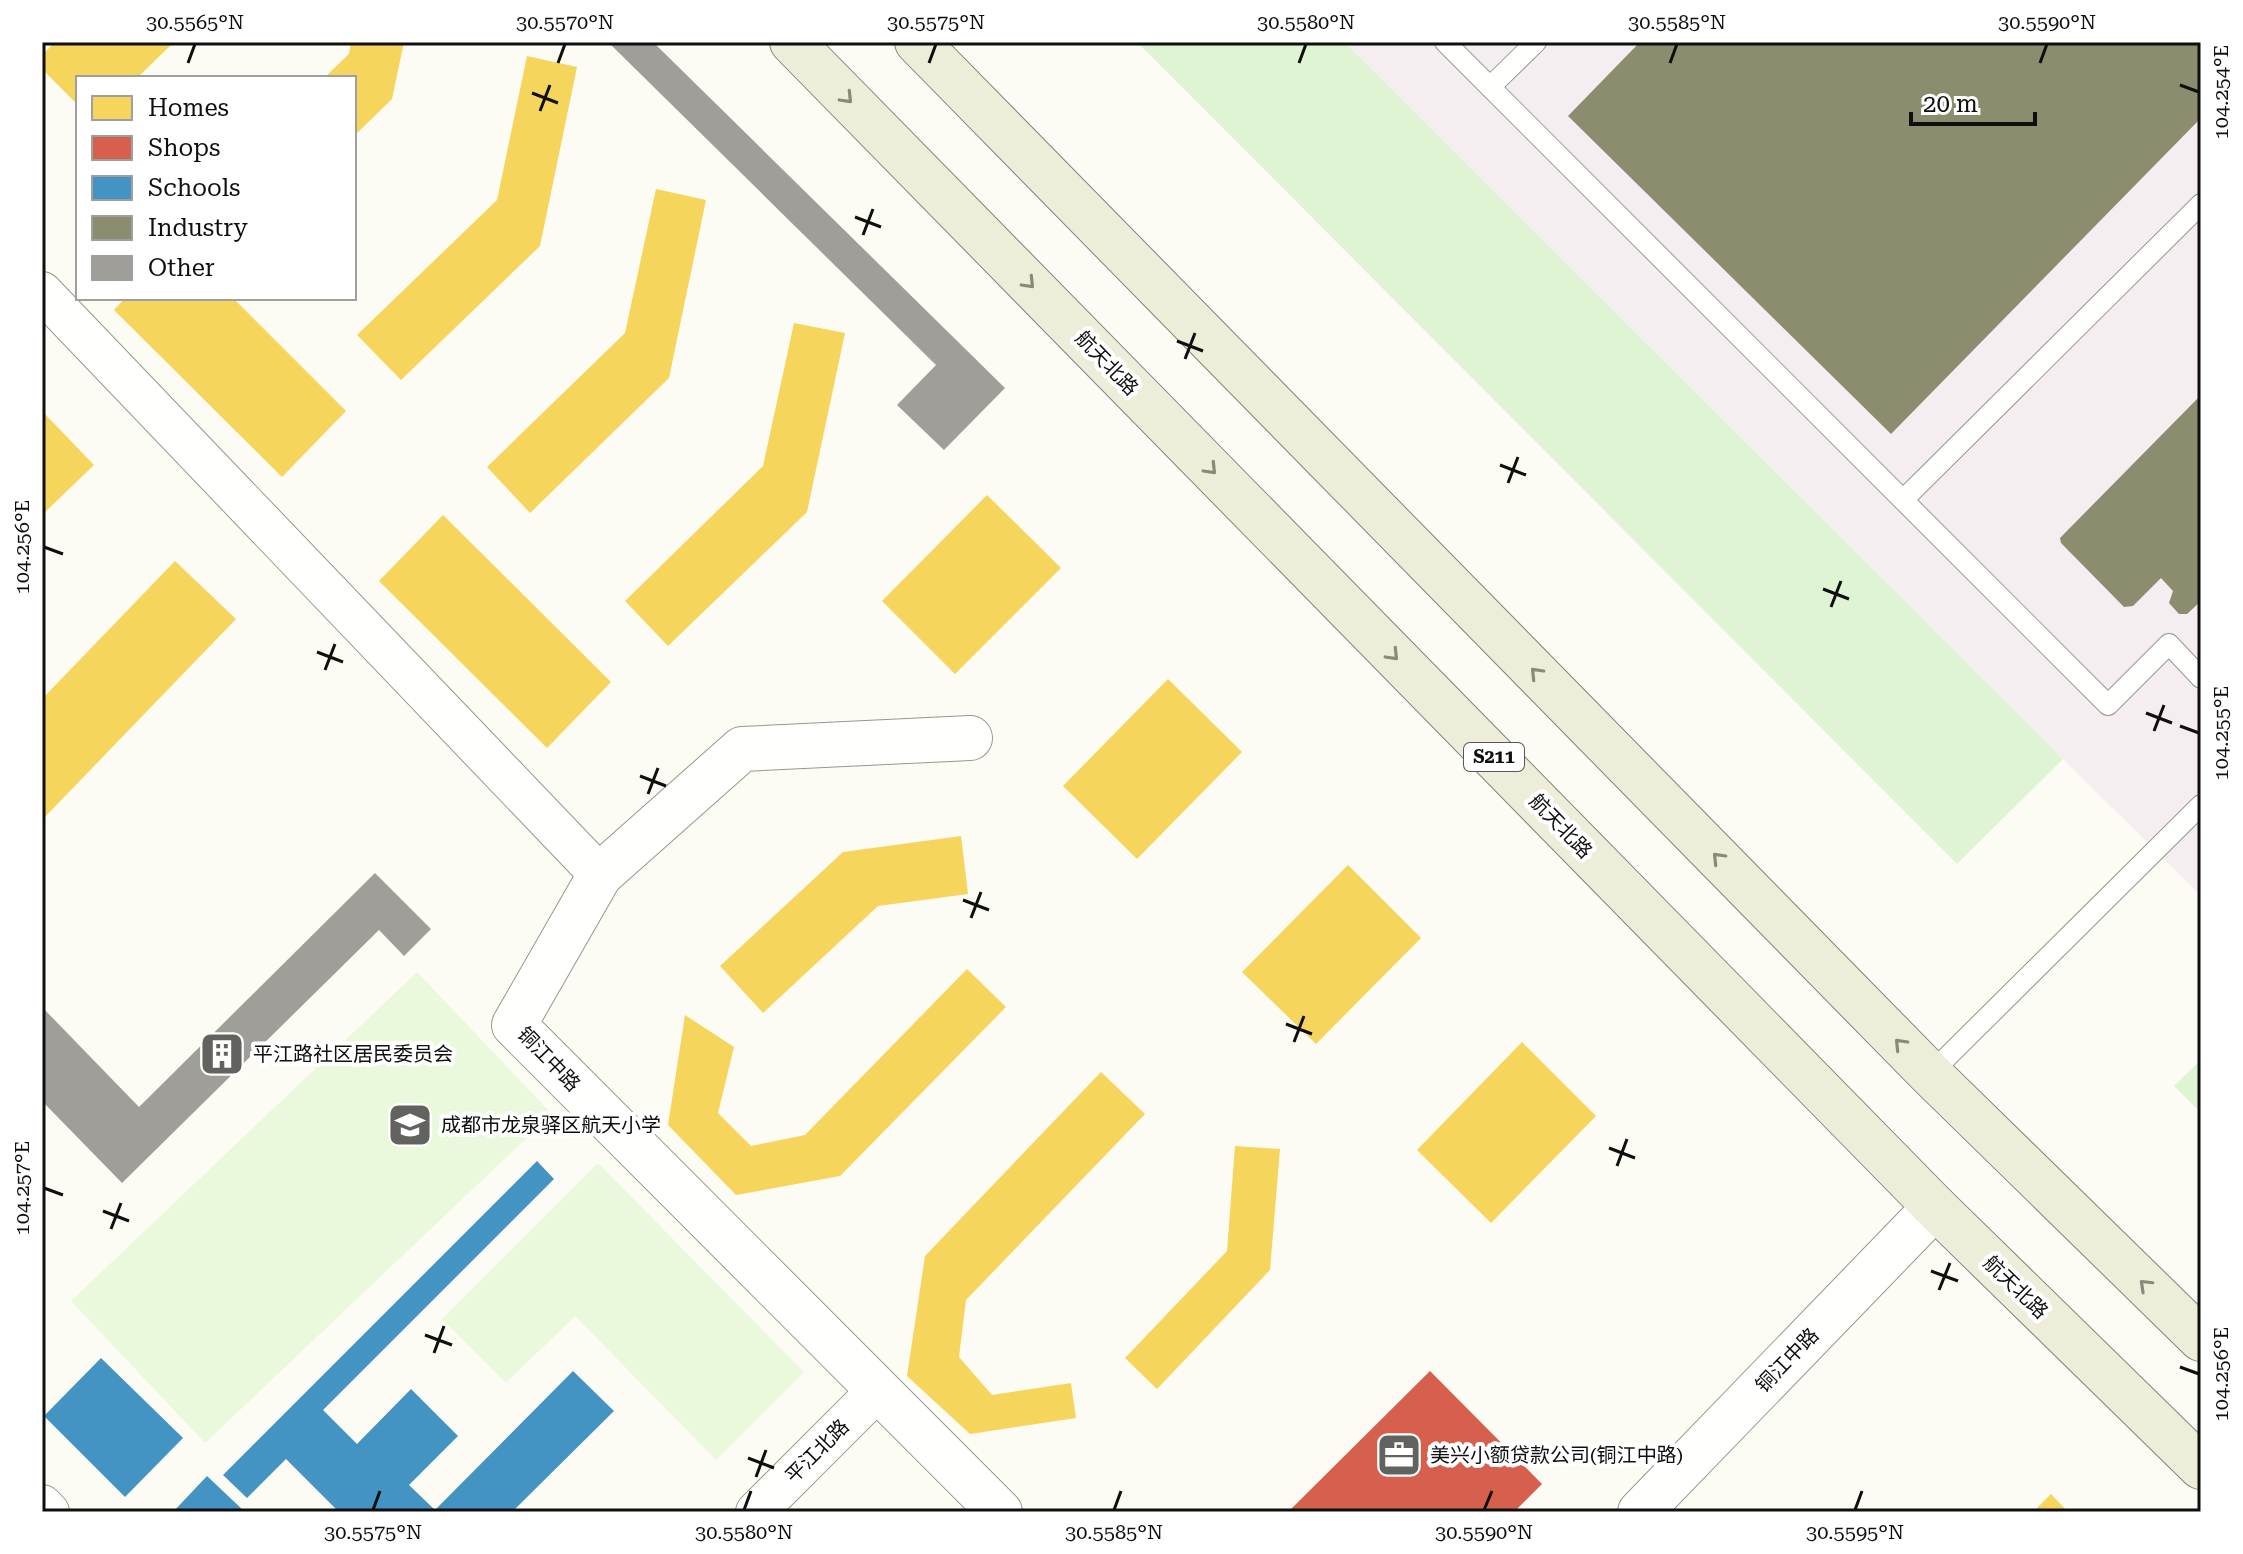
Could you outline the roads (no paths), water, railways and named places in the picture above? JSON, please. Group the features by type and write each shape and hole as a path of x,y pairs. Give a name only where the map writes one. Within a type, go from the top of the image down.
{"main road":[{"name":"航天北路","path":"792,42 1935,1207 2201,1467"},
{"path":"917,42 1930,1074 2201,1339"}],"street":[{"path":"42,292 600,875"},
{"name":"铜江中路","path":"970,738 742,749 600,875 514,1025 1000,1512"},
{"name":"铜江中路","path":"1640,1512 1935,1207"},
{"name":"平江北路","path":"756,1512 878,1390"},
{"path":"42,1505 49,1512"}],"lane":[{"path":"1445,42 1905,498 2108,705 2169,644 2201,678"},
{"path":"1490,87 1536,42"},
{"path":"1905,498 2201,204"},
{"path":"1930,1074 2201,805"}],"place":[{"name":"平江路社区居民委员会","path":"222,1054"},
{"name":"成都市龙泉驿区航天小学","path":"410,1125"},
{"name":"美兴小额贷款公司(铜江中路)","path":"1399,1455"}]}
